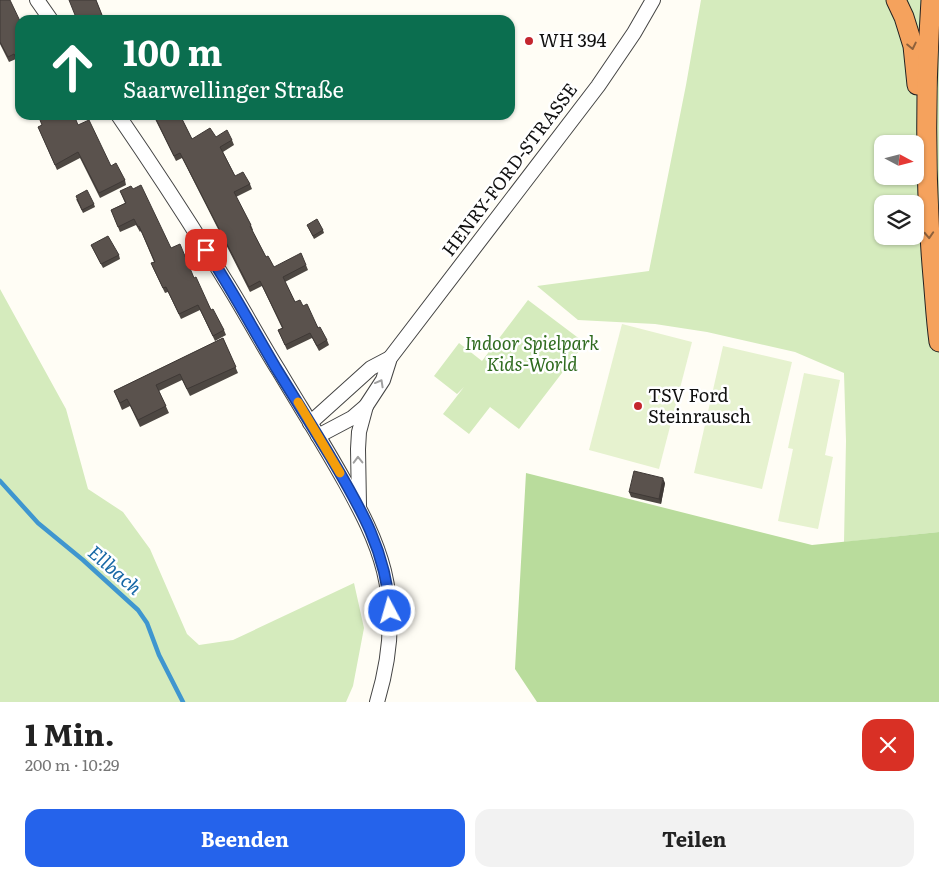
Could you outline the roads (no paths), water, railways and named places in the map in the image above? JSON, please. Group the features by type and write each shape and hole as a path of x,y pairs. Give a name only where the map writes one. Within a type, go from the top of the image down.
{"highway":[{"path":"896,0 904,17 913,46 926,151"},
{"path":"931,0 926,151 930,240 939,342"}],"street":[{"path":"37,0 48,15"},
{"name":"HENRY-FORD-STRASSE","path":"318,436 352,418 366,406 383,380 390,358 598,86 634,33 653,0"},
{"path":"122,120 149,159 225,280 360,508 369,527 378,549 384,572 391,626 389,655 377,702"},
{"name":"HENRY-FORD-STRASSE","path":"310,423 371,368 390,358"},
{"path":"360,508 358,449 366,406"}],"waterway":[{"name":"Ellbach","path":"0,481 38,523 83,560 138,610 147,623 159,655 183,702"}],"place":[{"name":"WH 394","path":"529,41"},
{"name":"TSV Ford Steinrausch","path":"638,406"}],"park label":[{"name":"Indoor Spielpark Kids-World","path":"532,354"}]}
